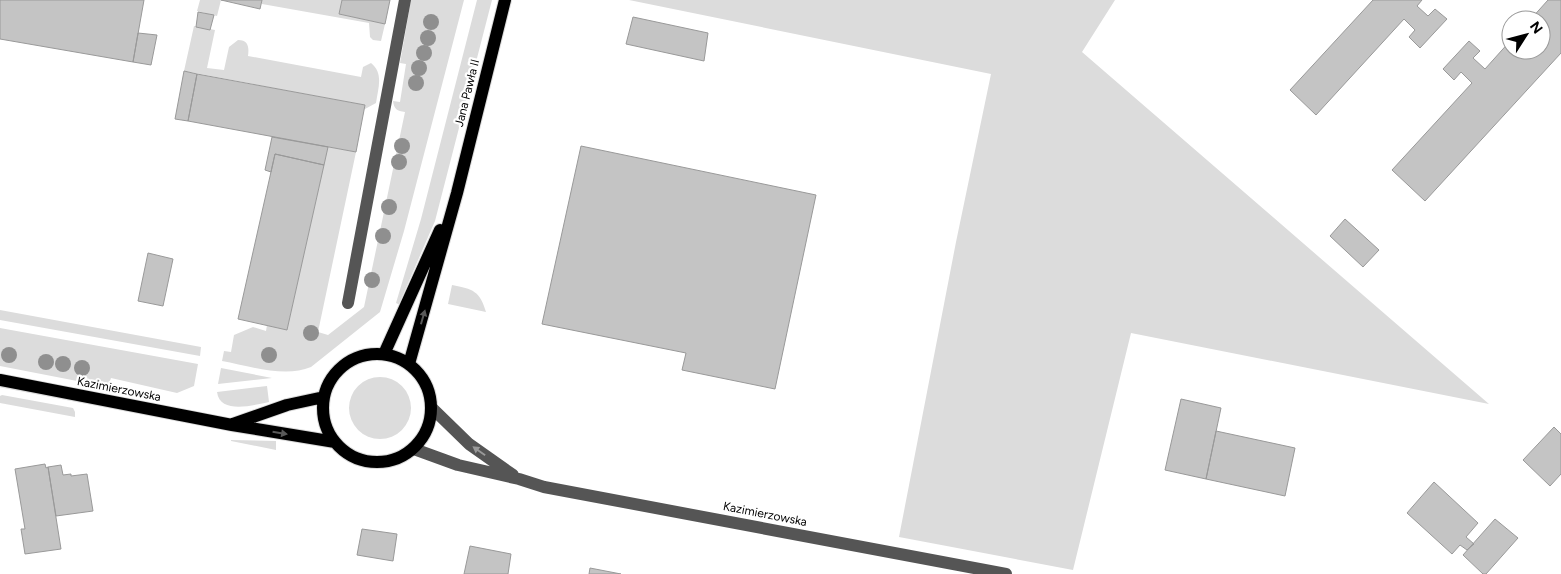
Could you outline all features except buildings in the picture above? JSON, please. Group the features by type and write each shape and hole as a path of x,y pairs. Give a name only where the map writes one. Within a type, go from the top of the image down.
{"main road":[{"name":"Jana Pawła II","path":"409,364 457,193 505,0"},
{"name":"Jana Pawła II","path":"384,354 457,193"},
{"path":"384,354 398,357 409,364 421,376 429,391 432,408 429,425 423,438 414,449 402,457 388,462 359,459 346,452 335,442 327,428 323,413 324,397 328,384 346,363 358,357 384,354"},
{"name":"Kazimierzowska","path":"0,380 232,425 335,442"},
{"path":"232,425 287,405 324,397"}],"street":[{"path":"348,304 405,0"},
{"name":"Kazimierzowska","path":"432,408 469,444 519,479"},
{"name":"Kazimierzowska","path":"414,449 458,466 519,479 544,487 1006,574"}],"shaded area":[{"path":"200,0 221,0 217,16 197,11"},
{"path":"262,0 342,0 339,14 385,24 381,41 373,40 370,37 369,23 262,4"},
{"path":"411,0 464,0 404,231 380,312 311,367 301,370 279,371 222,361 224,351 231,352 234,335 253,327 266,331 267,325 287,330 328,147 356,152 318,332 328,335 364,307 405,112 396,109 393,101 400,102 406,64 400,63"},
{"path":"477,0 492,0 435,221 398,304 396,303 421,219"},
{"path":"629,0 1115,0 1082,52 1489,404 1131,333 1073,570 899,537 956,242 991,74"},
{"path":"194,26 215,30 207,68 224,70 229,47 238,40 246,43 248,56 361,77 363,67 371,63 379,76 376,103 365,109 365,105 184,71"},
{"path":"452,285 475,292 481,299 486,312 448,304"},
{"path":"0,310 201,347 200,356 0,320"},
{"path":"0,328 198,364 194,386 177,393 111,378 108,387 0,366"},
{"path":"221,368 272,378 218,384"},
{"path":"380,377 397,382 402,386 406,391 411,408 406,425 402,430 397,434 380,439 363,434 358,430 354,425 349,408 354,391 358,386 363,382"},
{"path":"267,386 269,402 247,406 238,407 224,404 219,399 217,392"},
{"path":"0,396 73,408 75,417 0,403"},
{"path":"231,441 276,441 276,450"}]}
